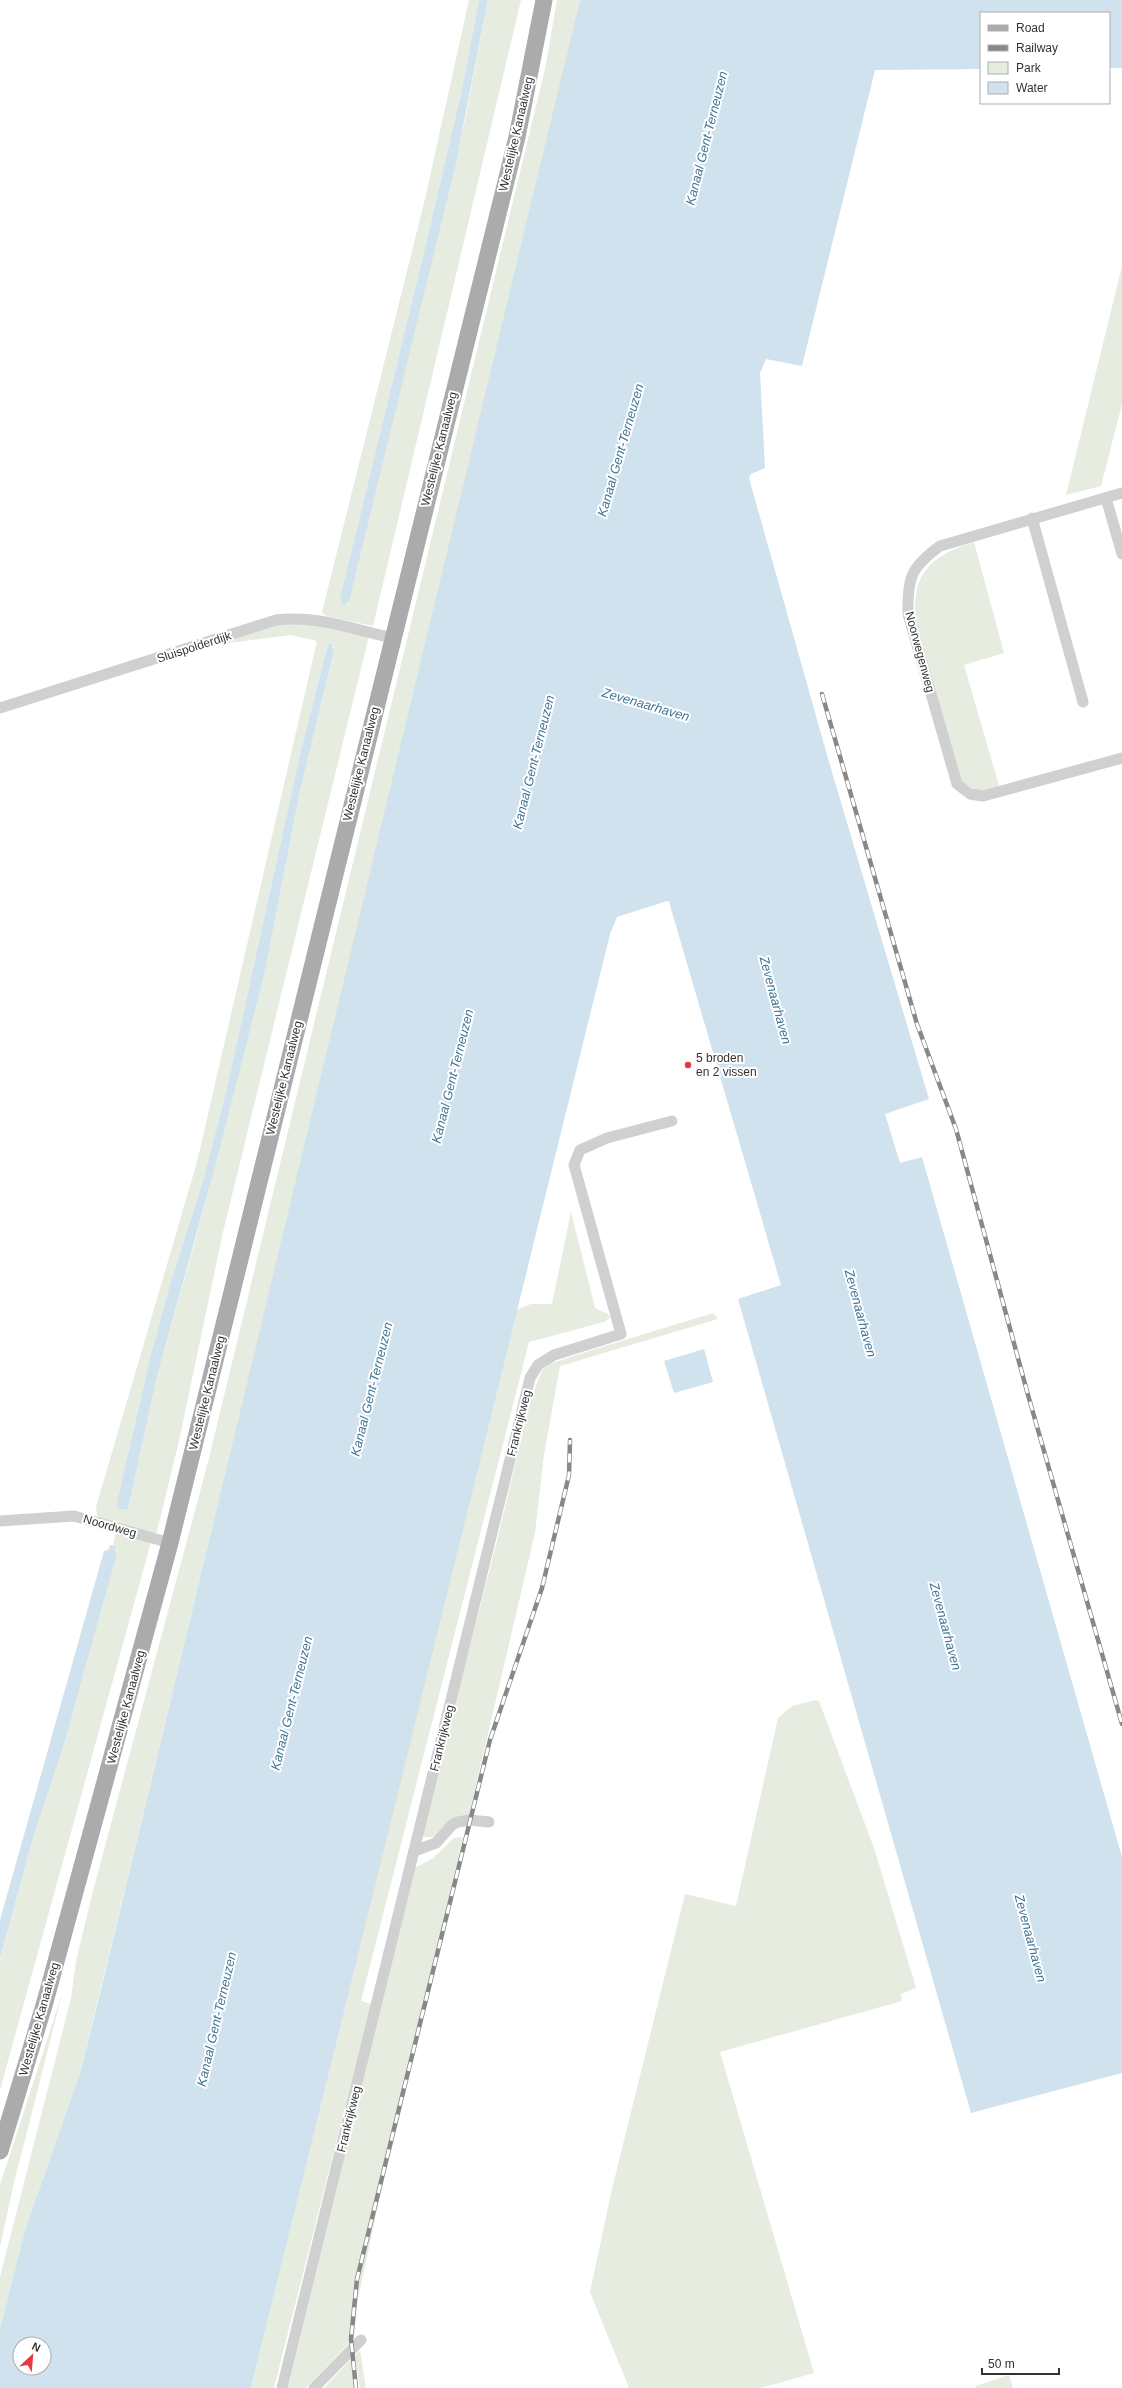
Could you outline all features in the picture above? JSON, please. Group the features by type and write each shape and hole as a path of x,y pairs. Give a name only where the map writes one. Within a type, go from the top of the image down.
{"main road":[{"name":"Westelijke Kanaalweg","path":"0,2151 45,2002 170,1542 392,638 517,137 544,0"}],"street":[{"name":"Noorwegenweg","path":"1122,493 940,546 923,558 907,589 908,614 957,784 970,794 983,796 1122,758"},
{"path":"1106,498 1122,554"},
{"path":"1032,518 1083,702"},
{"name":"Sluispolderdijk","path":"0,708 276,620 294,618 327,621 392,638"},
{"name":"Frankrijkweg","path":"282,2388 530,1378 538,1365 554,1355 621,1334 574,1165 580,1150 607,1138 672,1121"},
{"name":"Noordweg","path":"0,1521 74,1516 170,1542"},
{"path":"414,1851 436,1843 452,1825 458,1822 470,1820 489,1822"},
{"path":"314,2388 361,2340"}],"green space":[{"path":"469,0 479,0 462,89 340,598 348,603 465,120 488,0 521,0 373,626 326,616 322,612 425,199"},
{"path":"557,0 580,0 551,127 81,2070 25,2230 0,2329 0,2277 71,1998 76,1961 93,1891 208,1462 545,69"},
{"path":"1122,266 1122,404 1101,486 1066,495"},
{"path":"974,542 1004,653 964,665 1000,789 979,793 961,781 921,643 915,611 918,584 932,563 938,558 959,547"},
{"path":"293,620 369,636 223,1232 179,1441 156,1535 102,1520 97,1516 96,1507 197,1162 317,641 291,635 206,646","holes":["328,644 334,646 299,796 264,976 195,1241 157,1377 128,1509 120,1510 116,1506 152,1350 169,1288 202,1184 226,1092 301,750"]},
{"path":"571,1212 595,1308 608,1314 610,1318 604,1322 529,1342 361,2001 371,2004 274,2388 251,2388 516,1310 531,1304 552,1304"},
{"path":"713,1313 718,1319 560,1366 544,1455 535,1533 469,1815 434,1837 424,1837 421,1833 497,1541 530,1402 542,1370 550,1364 576,1355"},
{"path":"116,1532 151,1542 0,2090 0,1960 34,1835 63,1748 117,1554 115,1551 116,1546 113,1545"},
{"path":"816,1700 819,1701 874,1848 916,1988 901,1994 902,2001 720,2052 814,2373 761,2388 629,2388 590,2292 612,2189 685,1894 736,1906 778,1718 792,1706"},
{"path":"463,1837 391,2145 358,2299 354,2338 306,2388 288,2388 414,1868 432,1859 454,1838"},
{"path":"62,1994 13,2187 0,2247 0,2185"},
{"path":"360,2350 366,2388 360,2388 355,2356"},
{"path":"354,2356 357,2388 324,2388"},
{"path":"1009,2375 1013,2388 976,2388 976,2386"}],"water":[{"path":"479,0 488,0 455,167 349,601 343,605 340,598 426,244 462,89"},
{"path":"580,0 1122,0 1122,68 1110,68 1110,12 980,12 980,69 875,70 802,366 766,359 760,373 765,468 751,474 749,478 829,762 929,1099 885,1114 900,1163 922,1157 1122,1857 1122,2073 971,2113 738,1299 781,1285 669,902 667,901 617,917 610,934 251,2388 0,2388 0,2329 25,2230 81,2070 96,2010"},
{"path":"328,644 332,644 334,650 299,796 264,976 218,1155 157,1377 128,1509 120,1510 116,1506 152,1350 169,1288 202,1184 226,1092 301,750"},
{"path":"704,1349 713,1382 674,1393 664,1361"},
{"path":"110,1545 116,1546 115,1551 117,1554 63,1748 34,1835 0,1959 0,1920 104,1551 108,1550"}],"railway":[{"path":"822,694 917,1024 956,1129 1028,1395 1122,1724"},
{"path":"356,2388 351,2339 357,2279 490,1740 542,1588 569,1475 570,1440"}],"place":[{"name":"5 broden en 2 vissen","path":"688,1065"}],"water label":[{"name":"Kanaal Gent-Terneuzen","path":"706,138"},
{"name":"Kanaal Gent-Terneuzen","path":"620,450"},
{"name":"Zevenaarhaven","path":"646,704"},
{"name":"Kanaal Gent-Terneuzen","path":"533,762"},
{"name":"Zevenaarhaven","path":"776,1000"},
{"name":"Kanaal Gent-Terneuzen","path":"452,1076"},
{"name":"Zevenaarhaven","path":"861,1313"},
{"name":"Kanaal Gent-Terneuzen","path":"371,1389"},
{"name":"Zevenaarhaven","path":"946,1626"},
{"name":"Kanaal Gent-Terneuzen","path":"291,1703"},
{"name":"Zevenaarhaven","path":"1031,1938"},
{"name":"Kanaal Gent-Terneuzen","path":"216,2019"}]}
